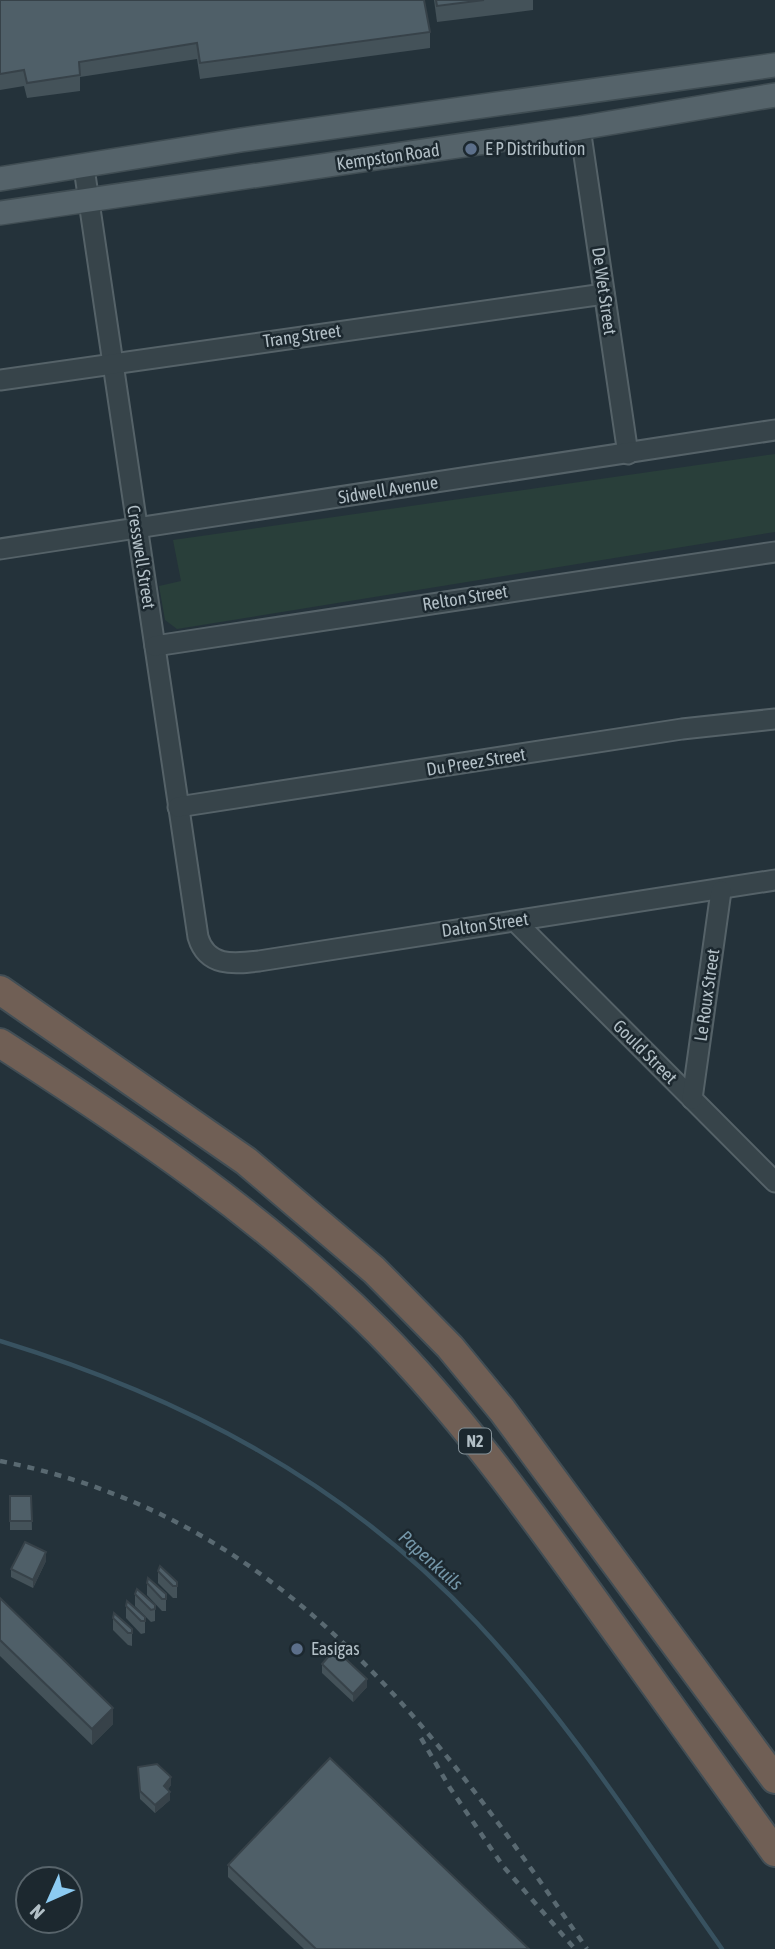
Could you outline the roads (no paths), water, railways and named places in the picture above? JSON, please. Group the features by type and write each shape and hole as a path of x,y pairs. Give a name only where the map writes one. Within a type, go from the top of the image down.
{"highway":[{"name":"N2","path":"0,989 201,1126 290,1195 374,1270 450,1347 570,1497 775,1779"},
{"name":"N2","path":"0,1045 95,1104 257,1221 339,1294 418,1374 513,1489 775,1852"}],"main road":[{"path":"0,180 241,140 775,65"},
{"name":"Kempston Road","path":"0,213 580,128 775,95"}],"street":[{"name":"De Wet Street","path":"580,128 628,454"},
{"name":"Cresswell Street","path":"84,168 178,807 201,945"},
{"name":"Trang Street","path":"0,380 604,294"},
{"name":"Sidwell Avenue","path":"0,549 775,430"},
{"name":"Relton Street","path":"155,646 775,552"},
{"name":"Du Preez Street","path":"178,807 682,729 775,719"},
{"name":"Dalton Street","path":"201,945 215,960 232,964 720,891 775,880"},
{"name":"Le Roux Street","path":"692,1099 720,891"},
{"name":"Gould Street","path":"516,922 775,1182"}],"waterway":[{"name":"Papenkuils","path":"0,1341 68,1363 197,1418 258,1450 373,1527 426,1573 477,1623 544,1700 722,1949"}],"railway":[{"path":"0,1461 100,1489 190,1529 270,1581 342,1642 408,1711 470,1786 587,1949"},
{"path":"421,1738 450,1788 503,1866 575,1949"}],"place":[{"name":"E P Distribution","path":"471,149"},
{"name":"Easigas","path":"297,1649"}]}
